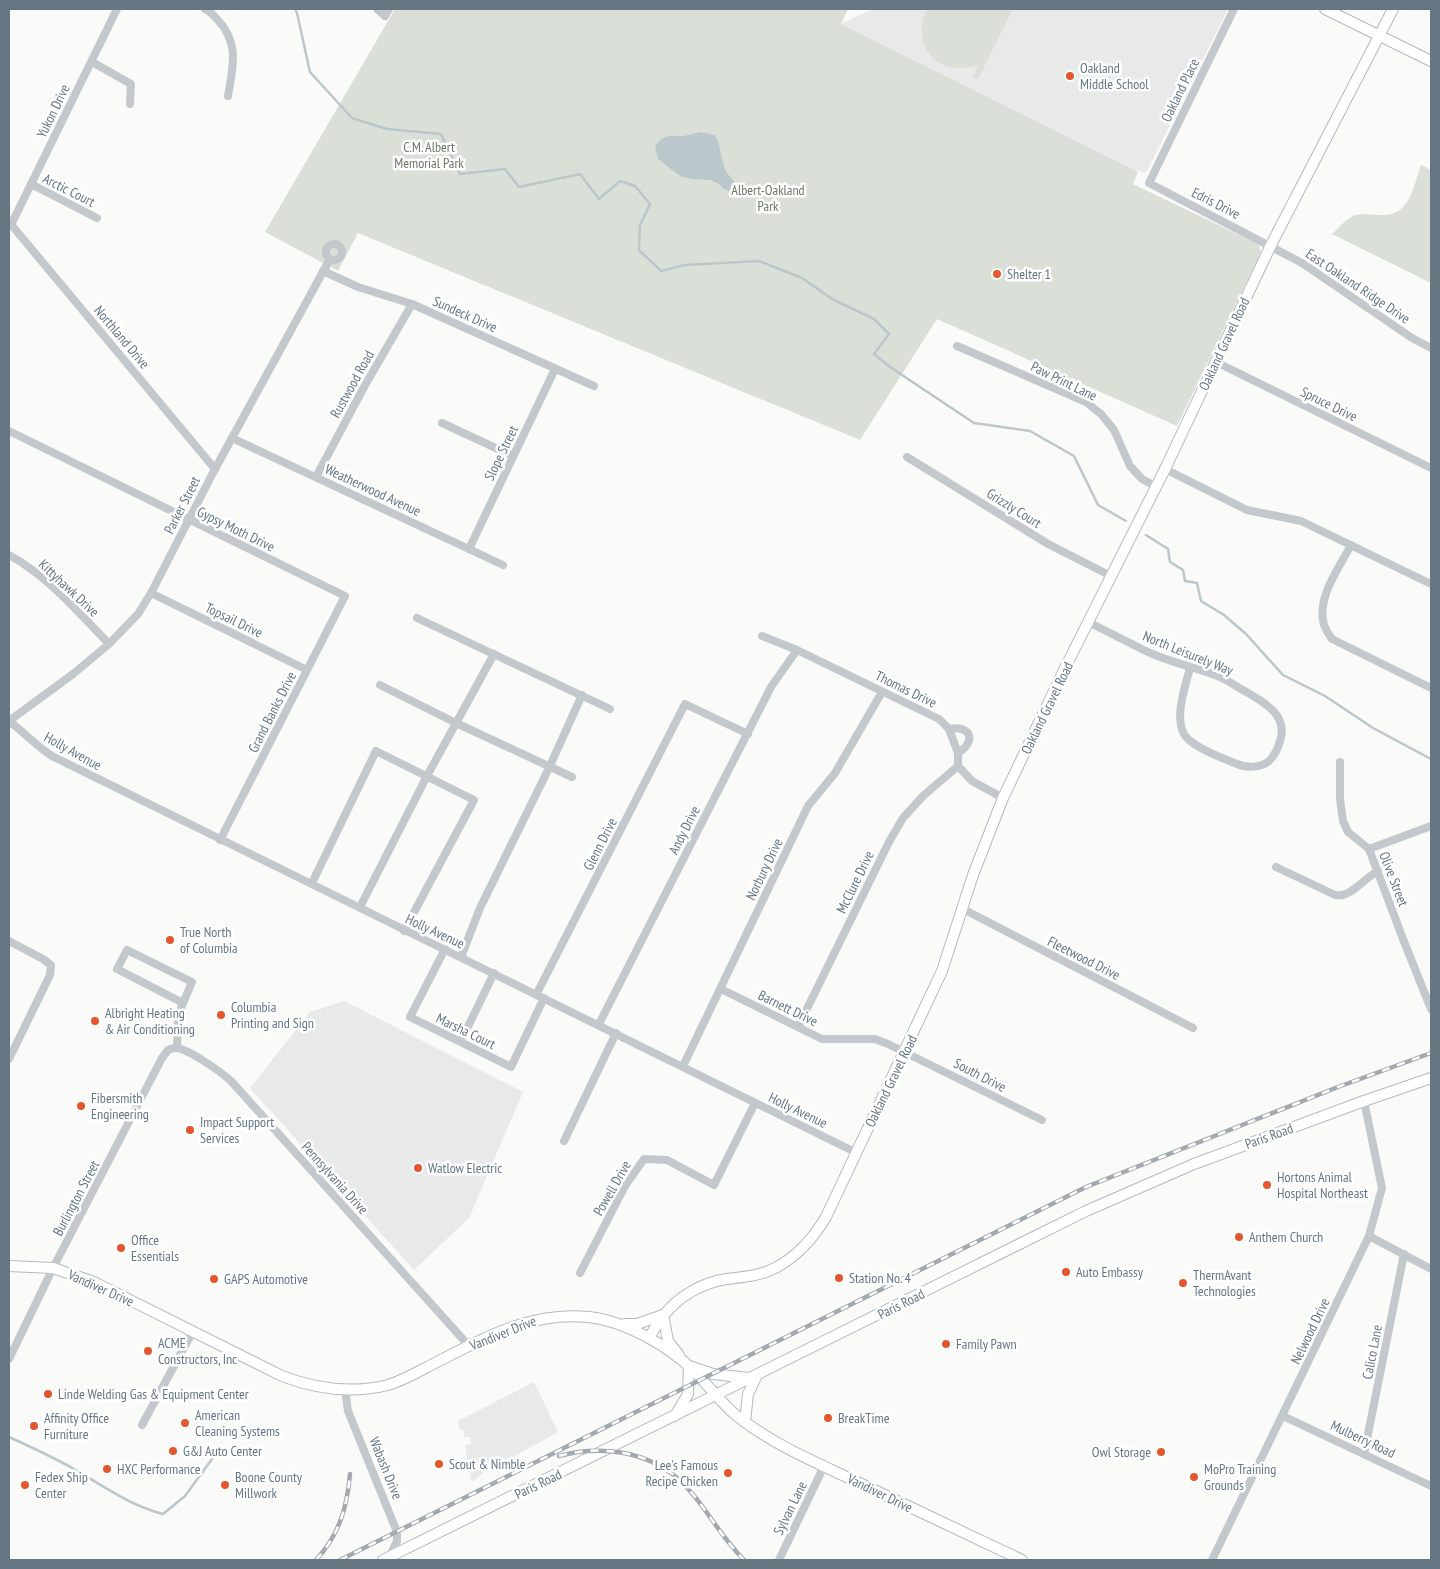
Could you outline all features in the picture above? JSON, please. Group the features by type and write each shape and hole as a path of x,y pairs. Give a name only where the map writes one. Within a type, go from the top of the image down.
{"main road":[{"path":"1325,9 1431,61"},
{"name":"Oakland Gravel Road","path":"649,1338 663,1315 682,1297 720,1280 759,1274 774,1269 801,1251 816,1234 826,1217 942,972 973,875 1003,798 1216,362 1271,245 1393,9"},
{"name":"Paris Road","path":"387,1558 1086,1211 1194,1164 1431,1078"},
{"name":"Vandiver Drive","path":"9,1266 53,1268 94,1282 282,1376 325,1389 345,1389 389,1384 508,1328 541,1318 565,1316 591,1317 617,1323 649,1338 686,1364 716,1396 745,1422 775,1443 1022,1560"},
{"path":"617,1323 637,1324 663,1315 668,1340 686,1364 713,1374 754,1377 748,1394 745,1422"},
{"path":"674,1416 688,1394 686,1364"}],"street":[{"name":"Yukon Drive","path":"10,223 117,9"},
{"path":"205,9 226,28 233,47 233,64 228,96"},
{"path":"377,9 387,12"},
{"name":"Oakland Place","path":"1149,183 1234,9"},
{"path":"92,62 131,84 130,104"},
{"name":"Edris Drive","path":"1149,183 1271,245"},
{"name":"Arctic Court","path":"31,184 97,218"},
{"name":"Northland Drive","path":"10,223 215,469"},
{"name":"East Oakland Ridge Drive","path":"1271,245 1302,263 1412,338 1431,348"},
{"name":"Parker Street","path":"9,721 73,674 109,644 138,614 330,259"},
{"name":"Sundeck Drive","path":"323,271 358,287 412,304 594,386"},
{"name":"Rustwood Road","path":"316,478 364,386 412,304"},
{"name":"Paw Print Lane","path":"957,346 1086,402 1101,414 1114,430 1130,466 1142,479 1155,486"},
{"name":"Spruce Drive","path":"1216,362 1431,468"},
{"name":"Slope Street","path":"468,549 555,369"},
{"path":"442,423 513,456"},
{"name":"Gypsy Moth Drive","path":"9,432 345,596"},
{"name":"Weatherwood Avenue","path":"232,438 503,565"},
{"name":"Grizzly Court","path":"907,457 1048,544 1111,576"},
{"path":"1164,469 1247,510 1301,521 1431,584"},
{"path":"1351,545 1326,592 1322,610 1324,627 1332,639 1431,688"},
{"name":"Kittyhawk Drive","path":"9,555 46,581 109,644"},
{"name":"Topsail Drive","path":"151,593 307,670"},
{"name":"Grand Banks Drive","path":"220,840 345,596"},
{"path":"417,618 610,709"},
{"name":"North Leisurely Way","path":"1088,622 1150,653 1190,668 1216,675 1269,706 1277,714 1282,724 1282,735 1274,757 1265,764 1253,767 1241,766 1189,740 1183,732 1179,721 1190,668"},
{"name":"Thomas Drive","path":"762,636 796,650 939,719 949,729 961,728 968,732 970,740 958,753"},
{"name":"Andy Drive","path":"599,1024 771,687 796,650"},
{"path":"360,907 427,776 494,654"},
{"path":"380,685 549,768 572,777"},
{"name":"Norbury Drive","path":"683,1066 808,806 835,773 882,692"},
{"path":"461,957 480,908 582,696"},
{"name":"Glenn Drive","path":"511,1067 540,997 685,704 748,734"},
{"name":"Holly Avenue","path":"9,721 21,730 37,747 52,756 540,997 599,1024 857,1153"},
{"path":"949,729 958,753 958,766 972,781 1003,798"},
{"path":"312,883 376,752 474,800 404,930"},
{"name":"Olive Street","path":"1340,762 1340,799 1343,821 1348,832 1369,849 1431,1009"},
{"name":"McClure Drive","path":"798,1027 889,842 903,818 922,796 958,766"},
{"path":"1369,849 1431,826"},
{"path":"1276,867 1335,895 1341,896 1347,894 1378,871"},
{"name":"Fleetwood Drive","path":"963,909 1193,1028"},
{"path":"9,941 44,959 51,965 50,975 9,1058"},
{"name":"Marsha Court","path":"445,949 410,1017 511,1067"},
{"path":"177,1048 178,1015 192,982 126,950 118,969 183,1003"},
{"path":"461,1042 494,973"},
{"name":"Barnett Drive","path":"720,989 822,1039 875,1039 906,1051"},
{"path":"564,1140 616,1033"},
{"name":"Burlington Street","path":"9,1359 53,1268 162,1058 168,1050 177,1048"},
{"name":"Pennsylvania Drive","path":"177,1048 208,1063 231,1081 469,1346"},
{"name":"South Drive","path":"906,1051 1042,1120"},
{"name":"Nelwood Drive","path":"1212,1560 1369,1236 1382,1188 1364,1101"},
{"name":"Powell Drive","path":"580,1273 625,1186 644,1159 667,1160 714,1185 755,1103"},
{"path":"1369,1236 1431,1269"},
{"name":"Calico Lane","path":"1364,1454 1404,1254"},
{"path":"142,1426 193,1332"},
{"name":"Wabash Drive","path":"345,1389 348,1411 390,1511 397,1536 395,1547 387,1558"},
{"name":"Mulberry Road","path":"1283,1416 1431,1486"},
{"name":"Sylvan Lane","path":"779,1560 824,1466"}],"shaded area":[{"name":"Oakland Middle School","path":"873,9 1228,9 1145,173 1129,168 841,24"},
{"path":"700,132 715,135 723,164 737,187 733,193 711,180 680,176 658,159 655,146 661,139 669,136 684,136"},
{"path":"344,1001 523,1092 469,1218 414,1270 250,1088 310,1012"},
{"path":"534,1382 558,1432 511,1458 498,1460 474,1481 471,1481 465,1445 471,1444 470,1437 464,1437 463,1430 460,1430 458,1421"}],"green space":[{"name":"Albert-Oakland Park","path":"395,9 848,9 841,24 1138,172 1133,184 1258,244 1261,252 1177,426 937,319 860,440 358,233 338,271 265,232"},
{"path":"927,9 1013,9 978,79 973,77 978,65 962,68 948,66 938,62 931,56 923,39 922,29"},
{"path":"1421,165 1431,170 1431,283 1332,234 1353,216 1391,214 1398,211 1409,199"}],"waterway":[{"path":"295,9 310,72 352,118 387,129 441,134 460,174 505,169 519,187 580,174 599,199 620,181 635,186 650,204 640,225 639,250 661,271 685,265 759,261 802,278 832,299 874,319 889,334 874,354 890,367 974,423 1030,431 1074,456 1098,505 1126,521"},
{"path":"1146,535 1168,549 1170,562 1183,570 1185,581 1197,583 1201,601 1224,615 1246,634 1283,675 1325,696 1373,728 1431,759"},
{"path":"9,1437 42,1452 128,1501 163,1514 185,1496 220,1448"}],"railway":[{"path":"340,1560 1086,1187 1338,1087 1431,1053"},
{"path":"559,1456 575,1452 616,1452 647,1460 666,1469 694,1495 729,1543 744,1560"},
{"path":"316,1560 331,1541 336,1531 347,1498 350,1474"}],"place":[{"name":"Oakland Middle School","path":"1070,76"},
{"name":"Shelter 1","path":"997,274"},
{"name":"True North of Columbia","path":"170,940"},
{"name":"Columbia Printing and Sign","path":"221,1015"},
{"name":"Albright Heating & Air Conditioning","path":"95,1021"},
{"name":"Fibersmith Engineering","path":"81,1106"},
{"name":"Impact Support Services","path":"190,1130"},
{"name":"Watlow Electric","path":"418,1168"},
{"name":"Hortons Animal Hospital Northeast","path":"1267,1185"},
{"name":"Anthem Church","path":"1239,1237"},
{"name":"Office Essentials","path":"121,1248"},
{"name":"Auto Embassy","path":"1066,1272"},
{"name":"Station No. 4","path":"839,1278"},
{"name":"GAPS Automotive","path":"214,1279"},
{"name":"ThermAvant Technologies","path":"1183,1283"},
{"name":"Family Pawn","path":"946,1344"},
{"name":"ACME Constructors, Inc","path":"148,1351"},
{"name":"Linde Welding Gas & Equipment Center","path":"48,1394"},
{"name":"BreakTime","path":"828,1418"},
{"name":"American Cleaning Systems","path":"185,1423"},
{"name":"Affinity Office Furniture","path":"34,1426"},
{"name":"G&J Auto Center","path":"173,1451"},
{"name":"Owl Storage","path":"1161,1452"},
{"name":"Scout & Nimble","path":"439,1464"},
{"name":"HXC Performance","path":"107,1469"},
{"name":"Lee's Famous Recipe Chicken","path":"728,1473"},
{"name":"MoPro Training Grounds","path":"1194,1477"},
{"name":"Fedex Ship Center","path":"25,1485"},
{"name":"Boone County Millwork","path":"225,1485"}],"park label":[{"name":"C.M. Albert Memorial Park","path":"429,156"}]}
